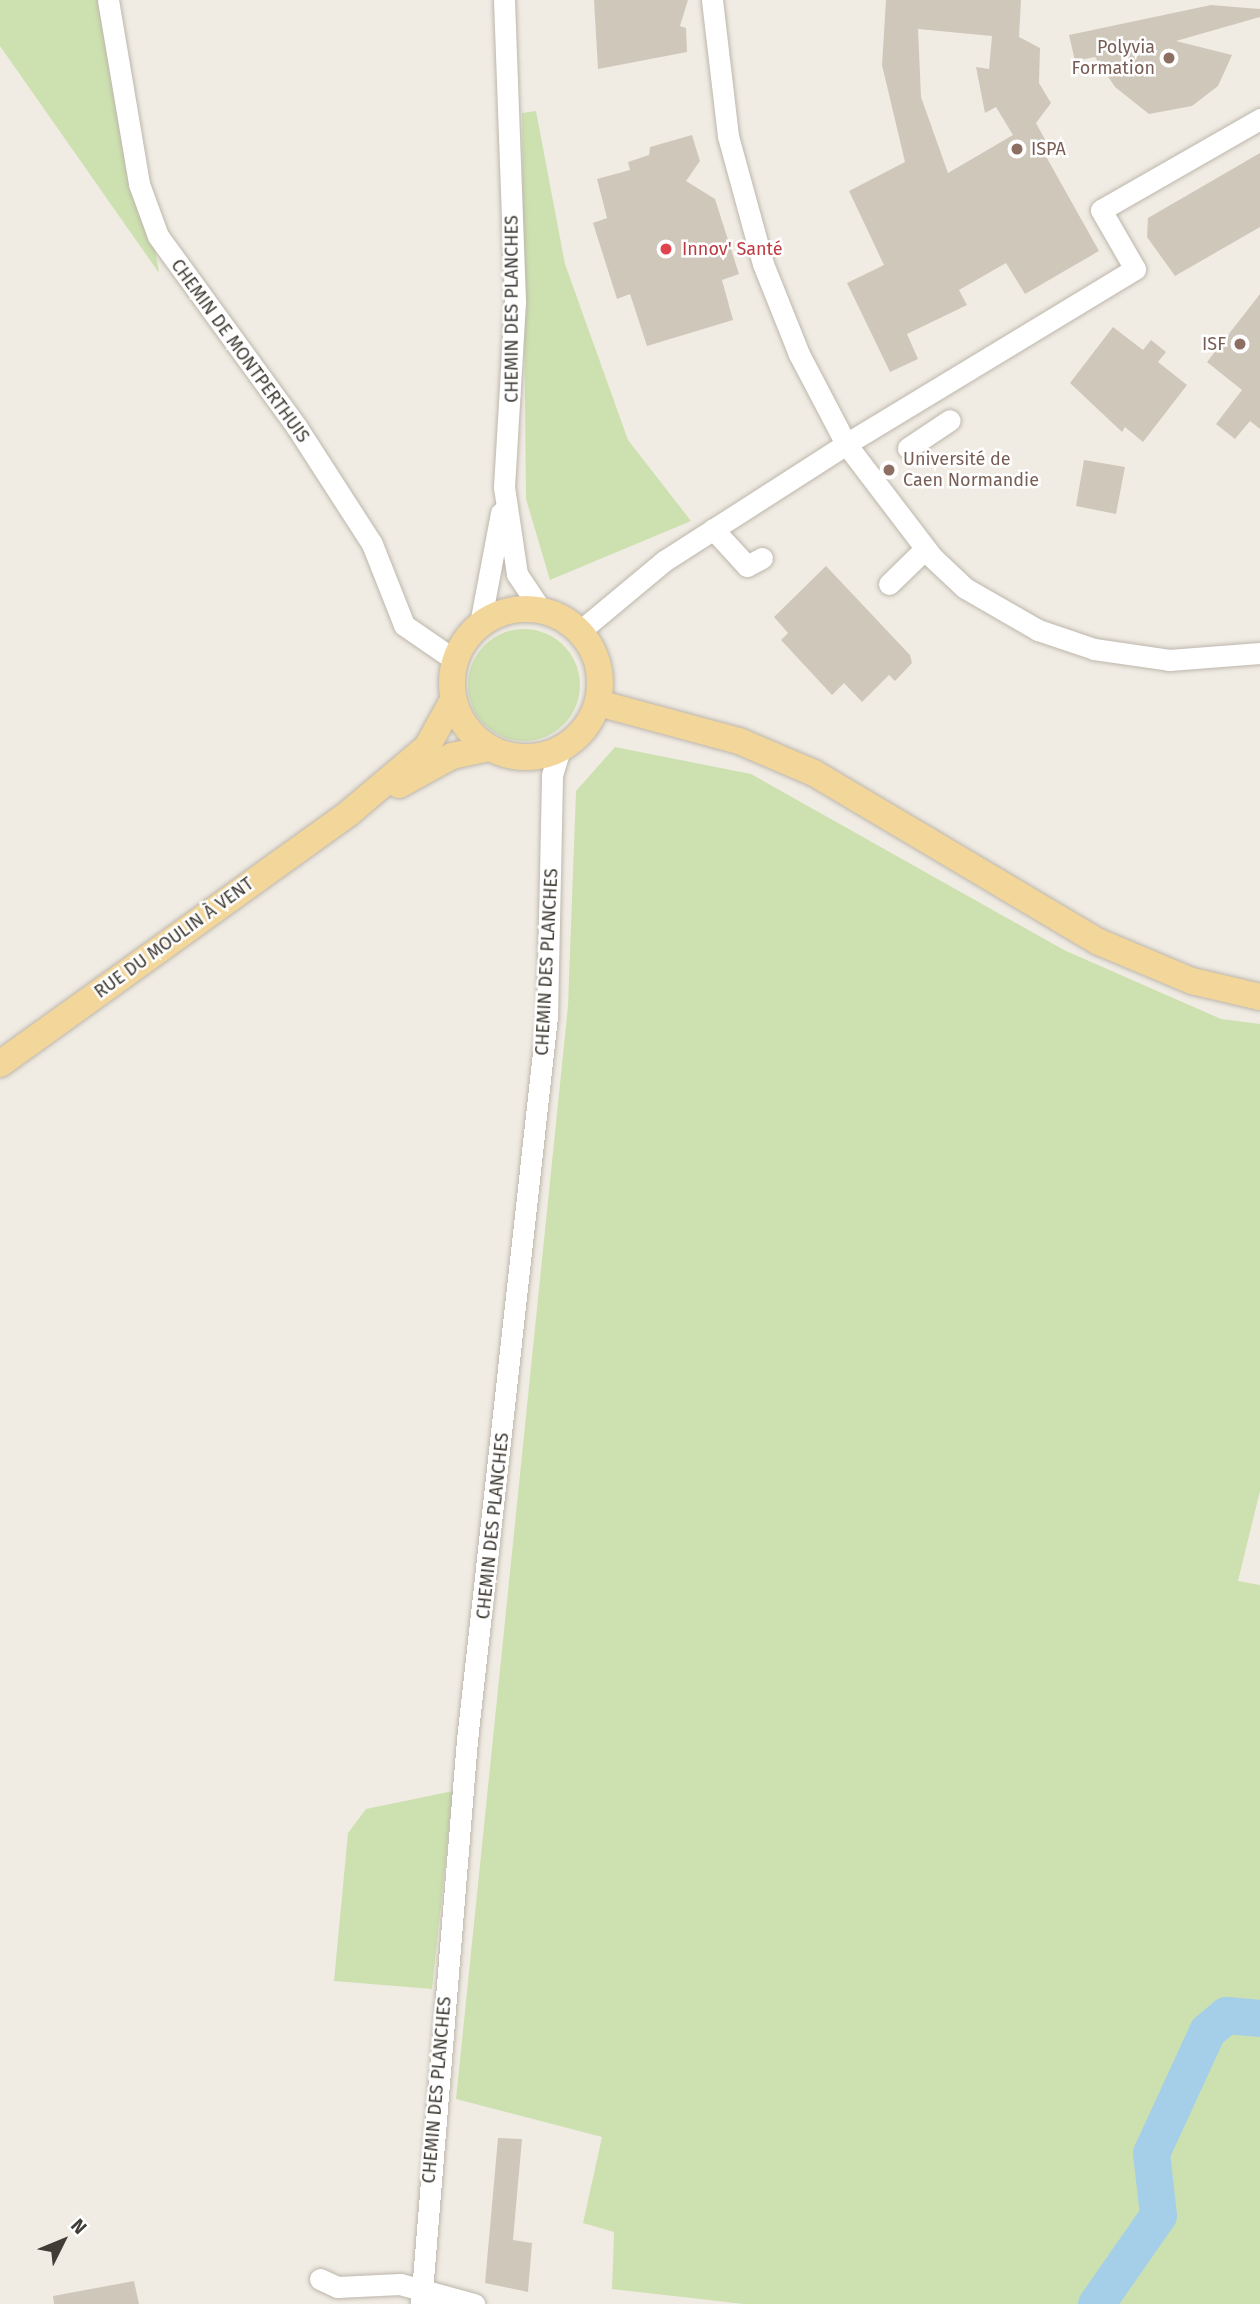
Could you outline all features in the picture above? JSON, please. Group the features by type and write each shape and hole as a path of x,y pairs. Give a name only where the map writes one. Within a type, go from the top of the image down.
{"main road":[{"path":"349,813 427,747 453,700 455,660 480,624 499,613 541,610 580,631 598,665 598,703 577,738 560,749 514,757 490,748 470,732 453,700"},
{"path":"598,703 739,741 814,773 1099,942 1192,981 1260,997"},
{"path":"349,813 452,756 490,748"},
{"name":"RUE DU MOULIN À VENT","path":"0,1064 349,813"}],"street":[{"name":"CHEMIN DE MONTPERTHUIS","path":"108,0 139,184 158,236 296,426 372,544 404,625 455,660"},
{"name":"CHEMIN DES PLANCHES","path":"504,0 515,302 504,487 517,574 541,610"},
{"path":"712,0 728,136 763,264 799,354 846,443 925,550 965,588 1038,631 1094,649 1169,660 1260,653"},
{"path":"580,631 713,529 846,443 1135,270 1101,210 1260,119"},
{"path":"908,448 950,420"},
{"path":"480,624 504,487"},
{"path":"713,529 747,566 762,558"},
{"path":"889,584 925,550"},
{"name":"CHEMIN DES PLANCHES","path":"421,2297 467,1740 547,1017 552,775 560,749"},
{"path":"331,2290 400,2284 421,2297 474,2304"}],"green space":[{"path":"0,0 115,0 159,273 0,46"},
{"path":"536,111 565,264 628,440 691,521 550,580 526,499 522,113"},
{"path":"524,629 545,634 563,646 575,664 580,685 575,706 563,724 545,736 524,741 503,736 485,724 473,706 468,685 473,664 485,646 503,634"},
{"path":"615,747 751,774 1064,950 1221,1019 1260,1024 1260,1491 1238,1581 1260,1585 1260,2304 744,2304 612,2289 614,2232 583,2223 602,2137 456,2099 568,1006 576,791"},
{"path":"453,1791 432,1989 334,1981 348,1833 366,1809"}],"building":[{"path":"594,0 688,0 680,26 686,28 687,52 598,69"},
{"name":"ISPA","path":"886,0 1021,0 1019,37 1040,48 1039,83 1051,103 1036,123 1049,147 1043,151 1099,251 1025,294 1006,263 959,290 967,305 907,334 918,359 890,372 847,283 884,265 849,191 905,162 882,65","holes":["918,29 992,36 989,69 976,67 985,113 996,107 1013,135 948,173 921,97"]},
{"name":"Polyvia Formation","path":"1211,5 1260,9 1260,17 1176,41 1232,55 1218,86 1192,106 1149,114 1115,87 1095,57 1075,61 1069,35"},
{"name":"Innov' Santé","path":"692,135 700,161 686,181 715,199 739,274 722,280 733,320 647,346 630,294 617,299 593,223 607,218 597,179 630,170 628,162 649,155 650,147"},
{"path":"1260,153 1260,227 1175,276 1147,237 1148,218"},
{"name":"ISF","path":"1260,294 1260,429 1250,421 1235,439 1216,424 1242,390 1207,362"},
{"path":"1113,327 1143,350 1151,340 1166,352 1158,362 1187,385 1143,442 1125,427 1122,432 1070,383"},
{"path":"1084,460 1125,467 1116,514 1076,506"},
{"path":"826,566 910,655 912,663 895,681 889,675 862,702 844,683 832,695 781,640 788,633 774,617"},
{"path":"498,2138 522,2139 513,2240 532,2243 528,2292 485,2283"},
{"path":"134,2281 139,2304 54,2304 53,2296"}],"waterway":[{"path":"1096,2304 1158,2215 1151,2153 1207,2031 1226,2015 1260,2018"}],"place":[{"name":"Polyvia Formation","path":"1169,58"},
{"name":"ISPA","path":"1017,149"},
{"name":"Innov' Santé","path":"666,249"},
{"name":"ISF","path":"1240,344"},
{"name":"Université de Caen Normandie","path":"889,470"}]}
